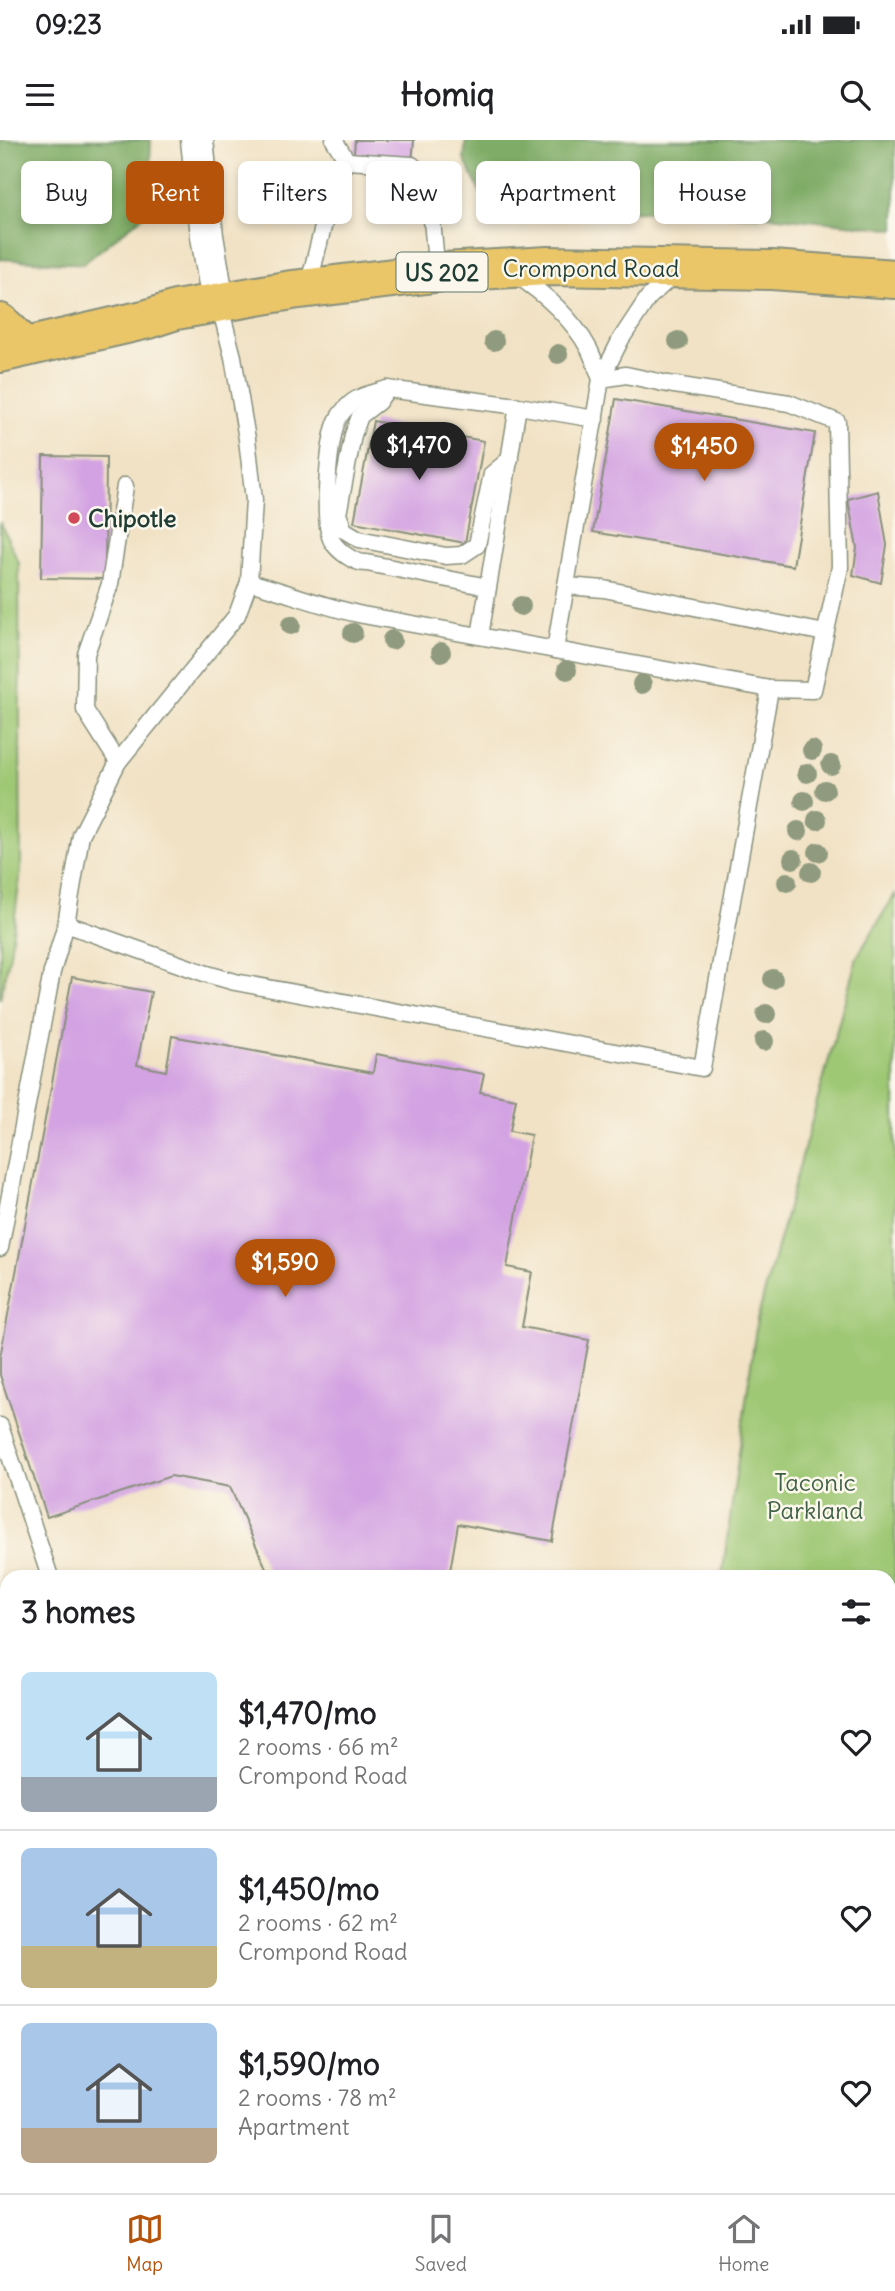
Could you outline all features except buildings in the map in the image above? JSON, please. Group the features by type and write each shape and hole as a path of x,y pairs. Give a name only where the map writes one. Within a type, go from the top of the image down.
{"highway":[{"name":"Crompond Road","path":"8,341 148,318 176,310 308,287 505,267 548,265 772,270 895,279"}],"street":[{"path":"197,140 207,236 218,302"}],"lane":[{"path":"334,140 347,161"},
{"path":"352,161 412,165 428,178 436,272"},
{"path":"308,287 324,224"},
{"path":"505,267 555,305 589,348 601,379"},
{"path":"555,650 601,379 621,339 648,298 681,268"},
{"path":"0,1248 52,972 66,924 81,835 118,762 237,615 249,582 253,488 233,357 218,302"},
{"path":"249,582 344,611 770,689 813,690 840,567 837,422 789,402 626,376 601,379"},
{"path":"488,587 367,563 360,564 331,540 326,514 331,443 338,420 349,405 387,389 594,419"},
{"path":"387,389 378,402 360,416 352,435 338,514 344,530 359,539 446,556 462,555 477,545 492,474 510,459"},
{"path":"480,636 518,406"},
{"path":"118,762 85,710 86,654 110,583 125,486"},
{"path":"566,586 604,589 825,633"},
{"path":"66,924 235,982 702,1068 770,689"},
{"path":"0,1426 48,1570"}],"green space":[{"path":"0,140 151,140 150,161 126,161 126,224 133,224 83,264 0,259"},
{"path":"466,140 895,140 895,229 771,216 771,161 654,161 654,212 640,211 640,161 476,161 476,184 464,159"},
{"path":"0,522 19,563 21,870 10,954 0,999"},
{"name":"Taconic Parkland","path":"895,894 895,1570 723,1570 757,1320 857,957"}],"place":[{"name":"Chipotle","path":"74,518"}]}
